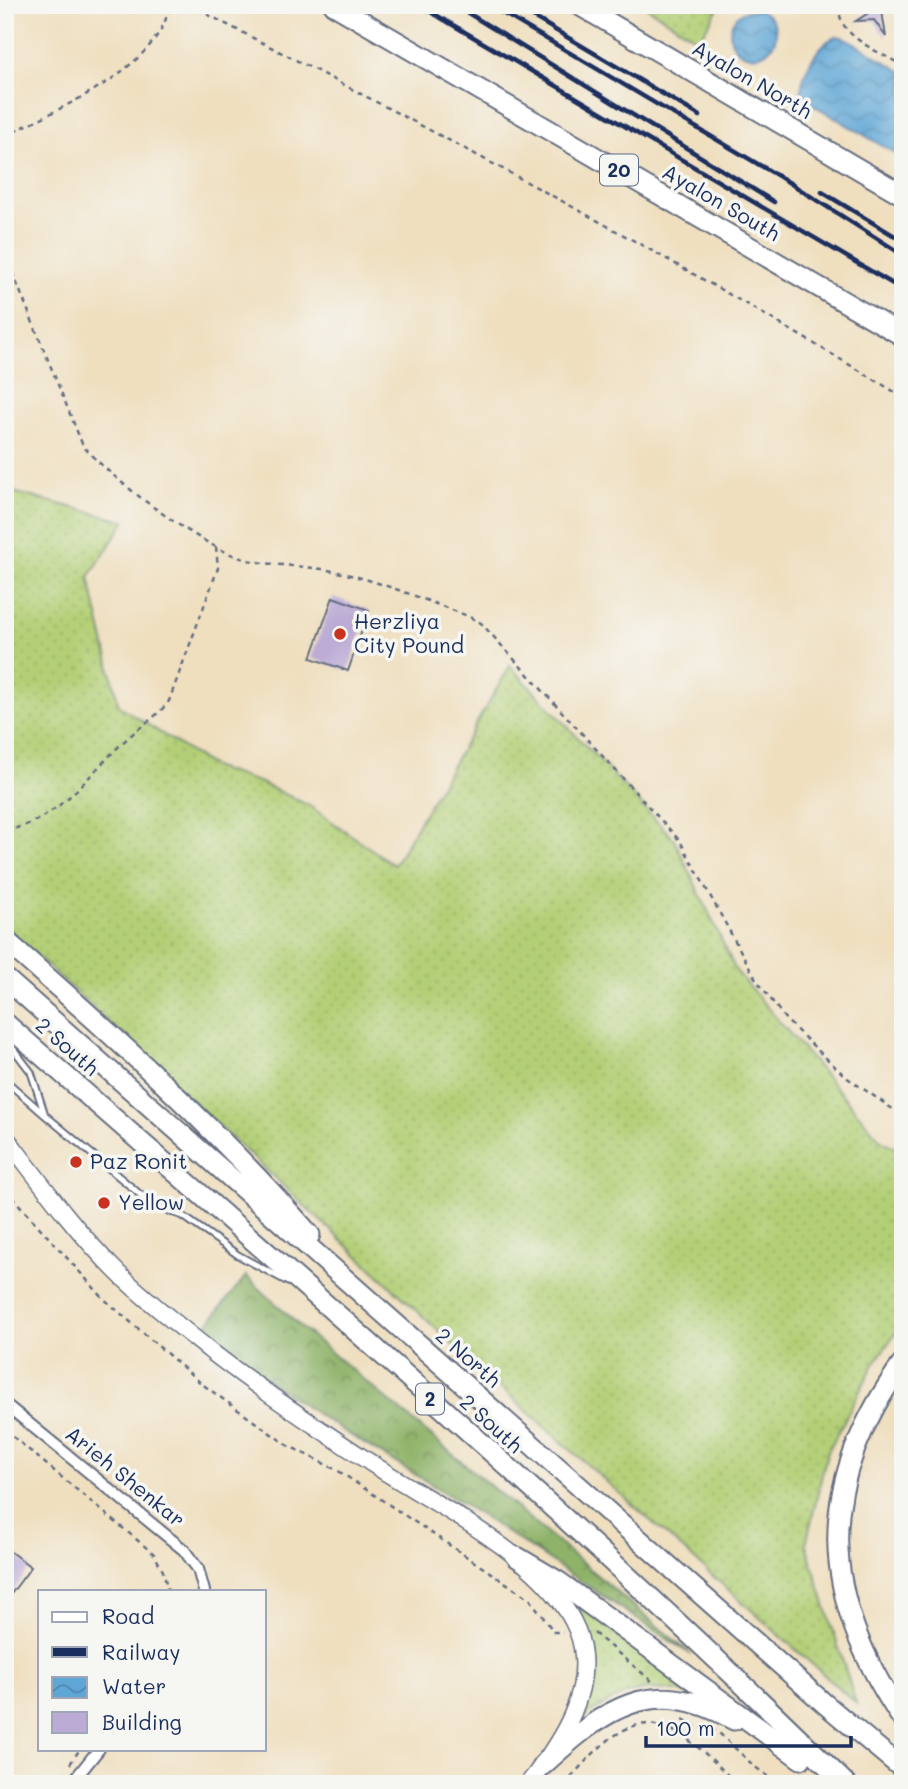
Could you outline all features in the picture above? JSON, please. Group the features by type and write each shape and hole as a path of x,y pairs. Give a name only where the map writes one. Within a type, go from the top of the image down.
{"highway":[{"name":"Ayalon South","path":"334,5 903,336"},
{"name":"Ayalon North","path":"579,5 903,195"},
{"path":"5,937 255,1172 364,1296"},
{"name":"2 North","path":"5,978 903,1769"},
{"name":"2 South","path":"5,1023 321,1300 749,1689 846,1784"},
{"path":"903,1363 864,1421 850,1458 841,1502 838,1561 843,1594 876,1681 903,1720"},
{"path":"517,1557 559,1583 801,1759"},
{"path":"543,1765 606,1713 640,1701 666,1699 730,1718 840,1784"}],"main road":[{"path":"6,1137 79,1230 117,1272 212,1351 275,1400 517,1557 555,1593 578,1632 584,1656 581,1694 543,1765 528,1784"}],"street":[{"name":"Arieh Shenkar","path":"5,1404 184,1550 198,1569 204,1590"},
{"path":"71,1784 98,1750"}],"lane":[{"path":"5,1038 31,1072 45,1115"},
{"path":"5,1080 155,1206 183,1216 238,1255 321,1300"}],"path":[{"path":"5,136 126,69 161,30 170,5"},
{"path":"189,5 579,208 793,330 903,397"},
{"path":"840,5 838,12 845,31 903,66"},
{"path":"5,254 83,446 115,479 216,547 249,561 313,567 372,581 481,624 680,841 756,979 786,1020 846,1077 903,1116"},
{"path":"5,830 37,818 71,795 130,735 156,718 169,701 218,568 216,547"},
{"path":"5,1189 104,1298 202,1384 287,1445 337,1470 530,1599 554,1632 593,1631 661,1688 670,1710 696,1727 717,1731 755,1767 780,1784"},
{"path":"5,1430 154,1554 168,1590"},
{"path":"564,1784 611,1738 626,1728 650,1725 676,1732 705,1753 737,1784"}],"green space":[{"path":"643,5 720,5 699,40"},
{"path":"5,490 125,521 89,577 119,706 215,768 261,783 308,805 394,865 510,666 674,839 736,971 880,1139 903,1153 903,1322 874,1364 827,1453 806,1544 856,1703 474,1364 5,926"},
{"path":"246,1276 302,1328 692,1655 473,1511 319,1415 232,1351 206,1326"},
{"path":"576,1605 712,1701 673,1690 639,1691 608,1702 575,1726 587,1695 592,1666 589,1637"}],"water":[{"path":"753,10 769,17 776,33 769,49 753,56 737,49 730,33 737,17"},
{"path":"837,36 846,38 903,72 903,158 802,98 803,81 810,62 823,46"}],"building":[{"path":"881,5 886,37 874,20 856,21"},
{"name":"Herzliya City Pound","path":"333,597 369,610 348,671 311,658"},
{"path":"5,1548 31,1567 5,1602"}],"railway":[{"path":"419,5 903,290"},
{"path":"455,5 774,202"},
{"path":"489,5 785,180 903,255"},
{"path":"513,5 700,116"},
{"path":"822,192 903,241"}],"place":[{"name":"Herzliya City Pound","path":"340,634"},
{"name":"Paz Ronit","path":"76,1162"},
{"name":"Yellow","path":"104,1203"}]}
